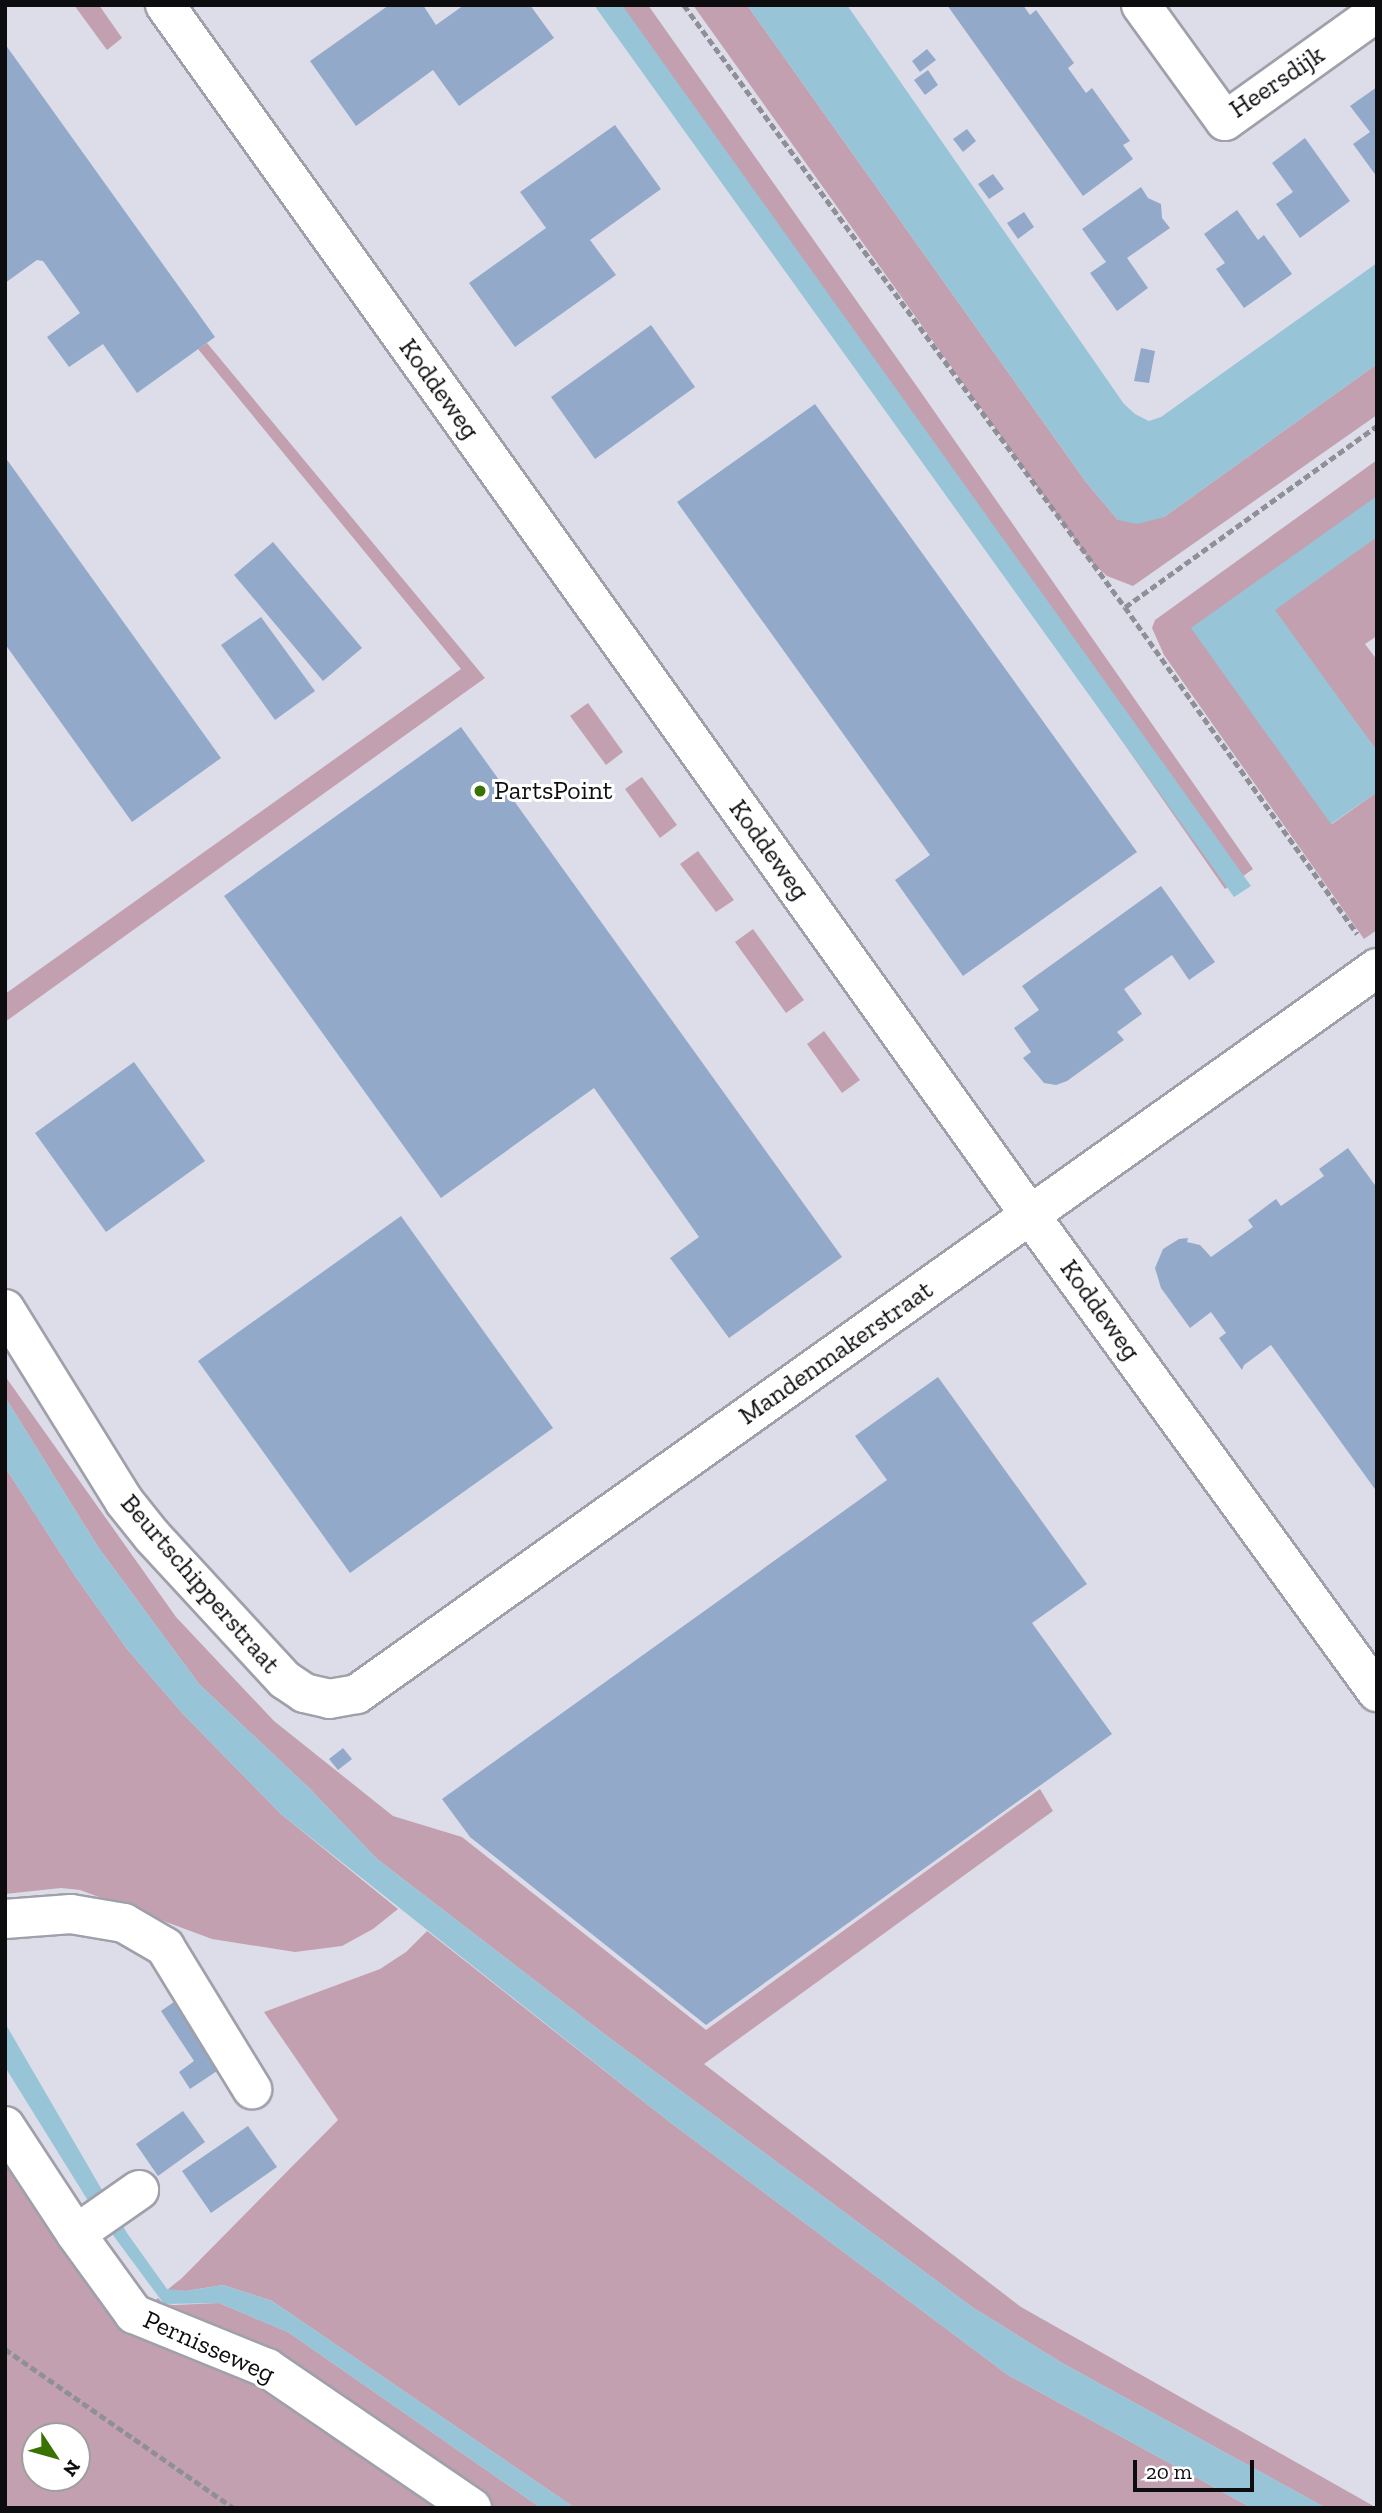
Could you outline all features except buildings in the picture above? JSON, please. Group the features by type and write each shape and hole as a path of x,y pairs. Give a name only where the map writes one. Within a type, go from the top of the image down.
{"street":[{"name":"Koddeweg","path":"165,5 1030,1215 1377,1692"},
{"name":"Heersdijk","path":"1141,5 1225,121 1377,12"},
{"name":"Mandenmakerstraat","path":"285,1681 304,1693 329,1699 357,1694 1030,1215 1369,954"},
{"name":"Beurtschipperstraat","path":"5,1309 124,1501 285,1681"},
{"path":"5,1919 71,1914 124,1923 165,1947 252,2089"},
{"name":"Pernisseweg","path":"5,2126 107,2212 134,2314 267,2368 472,2508"}],"path":[{"path":"684,5 1125,607 1369,954"},
{"path":"1125,607 1377,426"},
{"path":"5,2349 234,2508"}],"shaded area":[{"path":"74,5 99,5 122,38 107,50"},
{"path":"606,5 648,5 1253,869 1225,889 772,237"},
{"path":"693,5 747,5 1086,482 1118,520 1164,517 1377,364 1377,415 1133,586 1107,576 1090,561"},
{"path":"207,343 485,678 5,1022 5,994 461,669 198,349"},
{"path":"1377,460 1377,636 1365,644 1377,660 1377,751 1254,584 1192,628 1332,824 1377,792 1377,930 1364,939 1164,655 1152,628 1155,620"},
{"path":"588,703 623,752 606,765 570,716"},
{"path":"642,777 677,825 660,838 625,789"},
{"path":"698,851 734,900 716,912 680,864"},
{"path":"753,929 804,1000 786,1013 735,942"},
{"path":"824,1031 860,1080 842,1093 807,1044"},
{"path":"5,1376 176,1617 274,1721 393,1816 462,1837 706,2030 1040,1789 1053,1811 704,2064 1021,2307 1377,2508 1326,2508 1062,2363 972,2307 607,2036 377,1859 309,1788 199,1684 98,1547 5,1397"},
{"path":"5,1467 75,1576 127,1649 183,1714 281,1814 398,1909 373,1929 342,1946 295,1952 212,1939 80,1890 61,1888 5,1894"},
{"path":"427,1931 671,2123 1008,2375 1252,2508 575,2508 272,2301 223,2285 186,2291 167,2290 338,2120 264,2012 380,1969 406,1952"},
{"path":"5,2147 84,2269 453,2508 5,2508"},
{"path":"158,2298 164,2304 174,2305 219,2303 288,2332 541,2508 492,2508 361,2416 146,2309"}],"water":[{"path":"594,5 622,5 1251,886 1234,897"},
{"path":"747,5 847,5 1124,404 1135,414 1149,421 1161,417 1377,263 1377,364 1164,517 1137,524 1118,520 1086,482"},
{"path":"1377,496 1377,537 1275,610 1377,751 1377,792 1331,824 1191,628"},
{"path":"5,1397 98,1547 199,1684 309,1788 377,1859 607,2036 972,2307 1062,2363 1326,2508 1252,2508 1008,2375 671,2123 281,1814 183,1714 127,1649 75,1576 5,1467"},
{"path":"5,2023 127,2233 167,2289 186,2291 223,2285 272,2301 575,2508 541,2508 288,2332 219,2303 164,2304 90,2204 5,2067"}],"place":[{"name":"PartsPoint","path":"480,791"}]}
